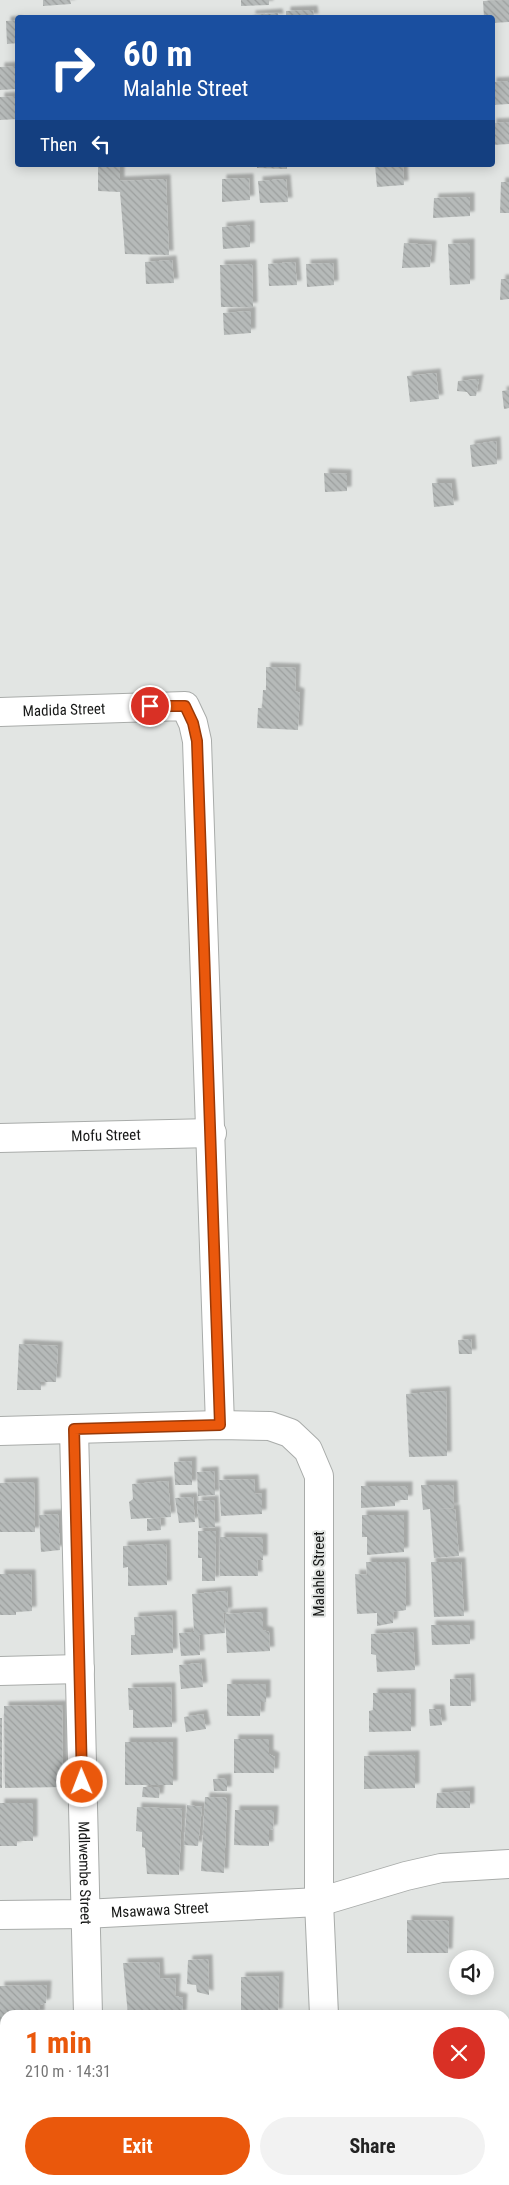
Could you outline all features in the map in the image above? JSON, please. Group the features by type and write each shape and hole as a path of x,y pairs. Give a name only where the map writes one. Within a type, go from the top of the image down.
{"street":[{"name":"Madida Street","path":"0,712 185,706 193,723 197,741 212,1133 220,1425"},
{"name":"Mofu Street","path":"0,1138 212,1133"},
{"name":"Malahle Street","path":"0,1431 220,1425 270,1426 290,1433 308,1450 318,1476 319,1902 324,2010"},
{"name":"Mdlwembe Street","path":"74,1429 84,1914 88,2010"},
{"path":"0,1671 80,1669"},
{"name":"Msawawa Street","path":"0,1915 84,1914 319,1902 406,1876 441,1868 509,1864"}],"building":[{"path":"43,0 70,0 71,4 43,6"},
{"path":"241,0 269,0 269,5 241,6"},
{"path":"509,0 509,22 495,23 495,15 484,15 483,1"},
{"path":"313,10 314,15 286,15 286,11"},
{"path":"278,13 278,15 251,15"},
{"path":"15,20 15,43 7,44 6,21"},
{"path":"15,66 15,89 0,90 0,67"},
{"path":"509,81 509,104 495,105 495,82"},
{"path":"15,96 15,119 0,120 0,97"},
{"path":"509,122 509,144 495,145 495,123"},
{"path":"98,167 120,167 120,181 166,179 169,255 125,254 120,192 98,191"},
{"path":"287,167 287,169 257,168"},
{"path":"375,167 403,167 404,185 377,187"},
{"path":"249,178 250,200 222,202 222,179"},
{"path":"286,179 288,202 260,203 258,181"},
{"path":"501,182 509,182 509,213 500,213"},
{"path":"470,197 470,216 433,218 434,198"},
{"path":"250,225 250,247 223,249 222,227"},
{"path":"404,243 432,245 430,267 402,268"},
{"path":"470,243 470,284 450,285 448,244"},
{"path":"172,260 174,283 146,284 145,262"},
{"path":"295,262 297,285 269,286 268,264"},
{"path":"333,263 334,285 307,287 306,264"},
{"path":"252,264 253,307 221,307 220,265"},
{"path":"501,279 509,279 509,299 500,300"},
{"path":"251,311 251,333 224,335 223,313"},
{"path":"436,373 439,399 410,402 407,376"},
{"path":"479,379 476,396 470,396 467,392 457,391 458,381"},
{"path":"509,390 509,408 504,409 502,391"},
{"path":"496,441 497,464 472,467 470,445"},
{"path":"324,473 347,474 347,491 325,492"},
{"path":"432,483 451,483 454,505 434,507"},
{"path":"266,667 296,668 295,691 300,693 298,730 257,728 258,708 262,708 263,690 266,690"},
{"path":"471,1339 472,1354 459,1354 458,1340"},
{"path":"19,1344 58,1346 56,1382 41,1382 41,1390 17,1390"},
{"path":"446,1391 447,1456 409,1457 406,1394"},
{"path":"192,1461 192,1485 175,1485 174,1462"},
{"path":"214,1471 215,1495 198,1496 197,1472"},
{"path":"254,1479 255,1494 262,1493 262,1514 221,1516 219,1480"},
{"path":"168,1481 171,1517 131,1519 129,1502 133,1499 132,1484"},
{"path":"34,1482 35,1532 0,1532 0,1483"},
{"path":"421,1485 453,1485 454,1508 437,1509 455,1509 459,1556 434,1558 430,1509 423,1510"},
{"path":"361,1486 408,1486 408,1500 395,1500 395,1506 361,1508"},
{"path":"193,1497 195,1522 179,1523 175,1498"},
{"path":"214,1500 215,1527 199,1528 197,1501"},
{"path":"58,1514 60,1550 41,1552 39,1515"},
{"path":"362,1515 404,1515 404,1552 367,1555 367,1537 362,1537"},
{"path":"160,1518 161,1530 147,1531 147,1519"},
{"path":"198,1531 216,1531 215,1581 202,1581 202,1558 198,1558"},
{"path":"220,1537 263,1538 263,1560 257,1560 258,1576 220,1576"},
{"path":"166,1544 167,1585 128,1586 128,1567 123,1568 123,1546"},
{"path":"366,1562 405,1562 406,1610 394,1612 393,1623 377,1626 377,1613 357,1614 355,1574 367,1575"},
{"path":"431,1562 461,1562 464,1616 434,1617"},
{"path":"0,1574 31,1574 32,1611 16,1612 16,1615 0,1615"},
{"path":"227,1591 228,1612 223,1613 225,1633 199,1635 200,1655 181,1656 179,1633 194,1632 192,1594"},
{"path":"263,1612 263,1630 269,1632 270,1651 227,1653 225,1614"},
{"path":"172,1615 173,1653 131,1655 131,1635 135,1635 134,1617"},
{"path":"431,1625 470,1625 470,1644 432,1645"},
{"path":"413,1632 415,1670 377,1672 376,1655 371,1654 371,1634"},
{"path":"201,1663 203,1687 181,1689 179,1665"},
{"path":"470,1678 471,1706 450,1706 450,1679"},
{"path":"227,1684 266,1684 266,1702 261,1702 260,1716 227,1716"},
{"path":"171,1687 172,1727 133,1728 133,1710 129,1710 128,1688"},
{"path":"373,1693 411,1693 411,1731 369,1732 369,1711 373,1710"},
{"path":"62,1705 63,1787 5,1788 4,1706"},
{"path":"429,1709 440,1709 442,1725 430,1726"},
{"path":"203,1714 206,1729 186,1732 184,1717"},
{"path":"0,1718 2,1718 2,1788 0,1788"},
{"path":"234,1739 269,1739 269,1754 275,1757 274,1773 234,1773"},
{"path":"125,1742 173,1742 173,1785 125,1785"},
{"path":"415,1755 415,1788 364,1789 364,1756"},
{"path":"227,1778 227,1791 214,1791 213,1779"},
{"path":"143,1787 160,1787 159,1798 142,1797"},
{"path":"470,1791 470,1808 436,1808 437,1793"},
{"path":"205,1797 227,1798 224,1873 201,1871"},
{"path":"0,1803 33,1803 33,1841 17,1841 17,1846 0,1846"},
{"path":"187,1805 202,1807 198,1846 184,1845"},
{"path":"137,1807 182,1809 179,1875 147,1874 145,1848 142,1847 142,1832 136,1831"},
{"path":"235,1810 274,1810 273,1829 269,1830 269,1846 234,1845"},
{"path":"407,1920 449,1921 448,1953 407,1953"},
{"path":"208,1959 209,1995 197,1992 196,1985 187,1984 188,1960"},
{"path":"159,1962 160,1979 176,1978 175,1996 183,1998 182,2010 128,2010 123,1963"},
{"path":"279,1976 278,2010 241,2010 241,1977"},
{"path":"47,1985 46,2003 40,2005 40,2010 0,2010 0,1986"}],"route":[{"path":"82,1782 74,1429 220,1425 212,1133 197,741 193,723 185,706 150,706"}]}
